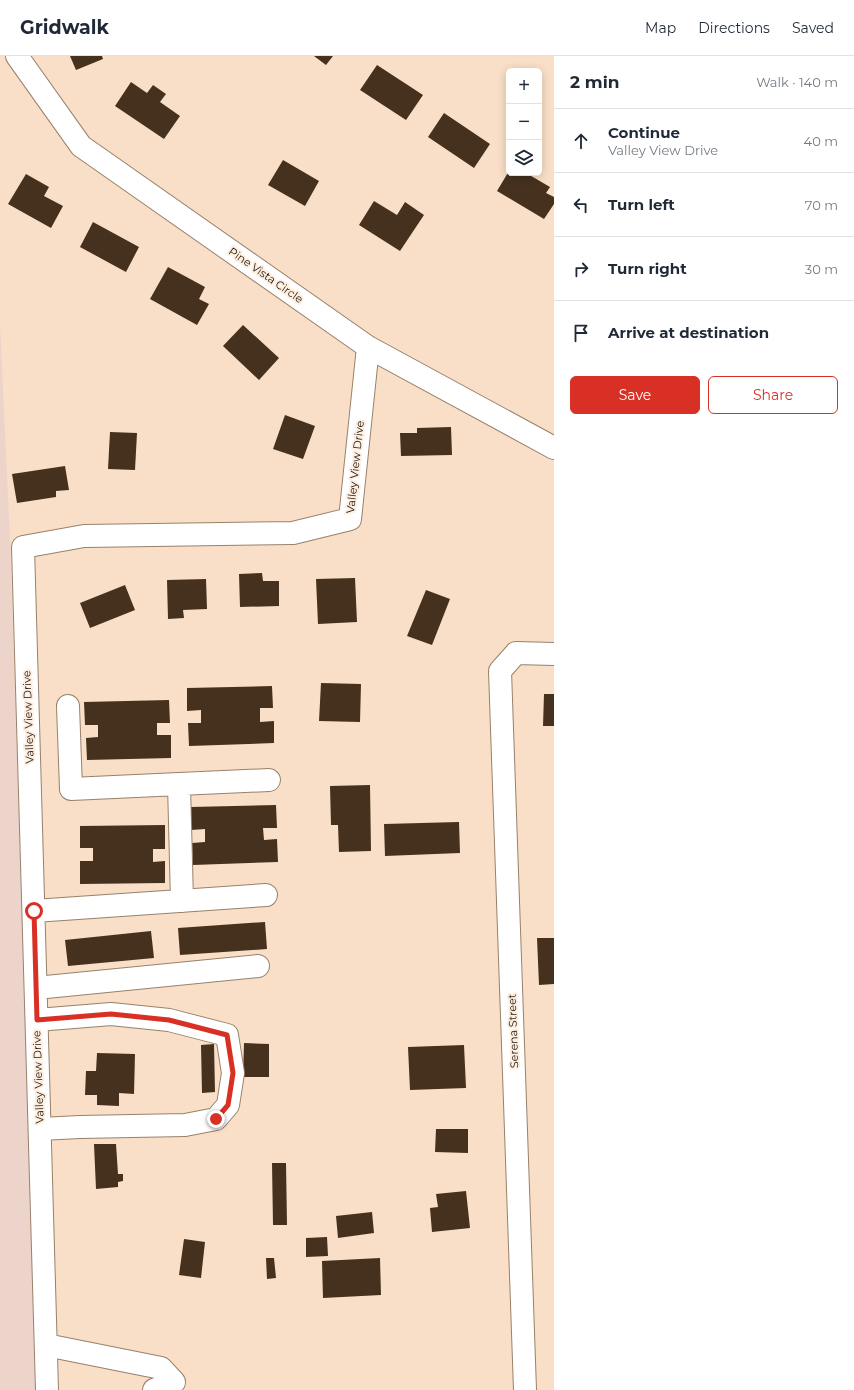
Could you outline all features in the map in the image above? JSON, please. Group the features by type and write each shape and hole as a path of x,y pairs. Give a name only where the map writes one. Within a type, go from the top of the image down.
{"street":[{"name":"Pine Vista Circle","path":"17,56 81,146 368,347 554,448"},
{"name":"Valley View Drive","path":"47,1390 23,547 84,536 293,533 350,519 368,347"},
{"name":"Serena Street","path":"525,1390 500,671 516,653 554,654"},
{"path":"68,706 71,789 269,780"},
{"path":"179,784 182,901"},
{"path":"34,911 266,895"},
{"path":"36,988 258,966"},
{"path":"37,1020 111,1014 169,1020 227,1035 233,1073 228,1105 216,1119 186,1124 80,1126 40,1130"},
{"path":"46,1345 161,1368 174,1382 154,1390"}],"shaded area":[{"path":"0,324 10,540 37,1390 0,1390"}],"building":[{"path":"70,56 102,56 103,59 76,70"},
{"path":"314,56 333,56 326,65"},
{"path":"377,65 423,95 406,120 360,90"},
{"path":"131,82 147,93 153,85 166,94 160,102 180,116 164,139 115,106"},
{"path":"444,113 490,144 474,168 428,137"},
{"path":"283,160 319,181 305,206 268,185"},
{"path":"26,174 49,187 44,196 63,206 51,228 8,204"},
{"path":"506,176 531,176 550,187 546,193 554,197 554,204 544,219 497,191"},
{"path":"374,201 397,215 405,202 424,215 400,251 359,225"},
{"path":"93,222 139,247 126,272 80,247"},
{"path":"168,267 205,287 199,299 209,304 197,325 150,299"},
{"path":"243,325 279,358 259,380 223,346"},
{"path":"285,415 315,426 303,459 273,449"},
{"path":"451,427 452,455 401,456 400,433 417,433 417,428"},
{"path":"110,432 137,433 135,470 108,469"},
{"path":"65,466 69,490 56,491 56,497 17,503 12,474"},
{"path":"262,573 263,581 279,581 279,606 240,607 239,574"},
{"path":"355,578 357,622 318,624 316,579"},
{"path":"206,579 207,609 183,610 184,618 168,619 167,580"},
{"path":"125,585 135,610 90,628 80,603"},
{"path":"426,590 450,599 432,645 407,636"},
{"path":"321,683 361,684 360,722 319,721"},
{"path":"272,686 273,708 260,708 260,722 274,721 274,743 189,746 188,723 201,723 201,710 187,711 187,688"},
{"path":"544,694 554,694 554,726 543,726"},
{"path":"169,700 170,723 157,723 157,735 171,735 171,758 87,760 86,738 98,737 98,725 85,725 84,702"},
{"path":"370,785 371,851 339,852 338,825 331,825 330,786"},
{"path":"276,805 277,828 263,828 264,840 277,839 278,862 193,865 192,843 205,842 205,829 191,830 191,807"},
{"path":"459,822 460,853 385,856 384,824"},
{"path":"165,825 165,849 153,849 153,862 165,861 165,883 80,884 80,861 93,861 93,848 80,848 80,826"},
{"path":"265,922 267,949 180,955 178,928"},
{"path":"151,931 154,958 68,966 65,940"},
{"path":"537,938 554,938 554,984 539,985"},
{"path":"244,1043 269,1044 269,1077 243,1077"},
{"path":"214,1044 215,1092 202,1093 201,1045"},
{"path":"464,1045 466,1088 410,1090 408,1047"},
{"path":"97,1053 135,1054 134,1094 119,1093 119,1106 97,1105 97,1095 85,1095 86,1071 96,1071"},
{"path":"436,1129 468,1129 468,1153 435,1152"},
{"path":"94,1144 116,1144 118,1174 123,1174 123,1181 118,1182 118,1187 96,1189"},
{"path":"272,1163 286,1163 287,1225 273,1225"},
{"path":"466,1191 470,1228 432,1232 430,1208 438,1207 436,1194"},
{"path":"372,1212 374,1233 338,1238 336,1216"},
{"path":"327,1237 328,1256 306,1257 306,1238"},
{"path":"184,1239 205,1242 201,1278 179,1275"},
{"path":"266,1258 274,1258 276,1278 267,1279"},
{"path":"380,1258 381,1295 323,1298 322,1261"}],"route":[{"path":"34,911 37,1020 111,1014 169,1020 227,1035 233,1073 228,1105 216,1119"}]}
